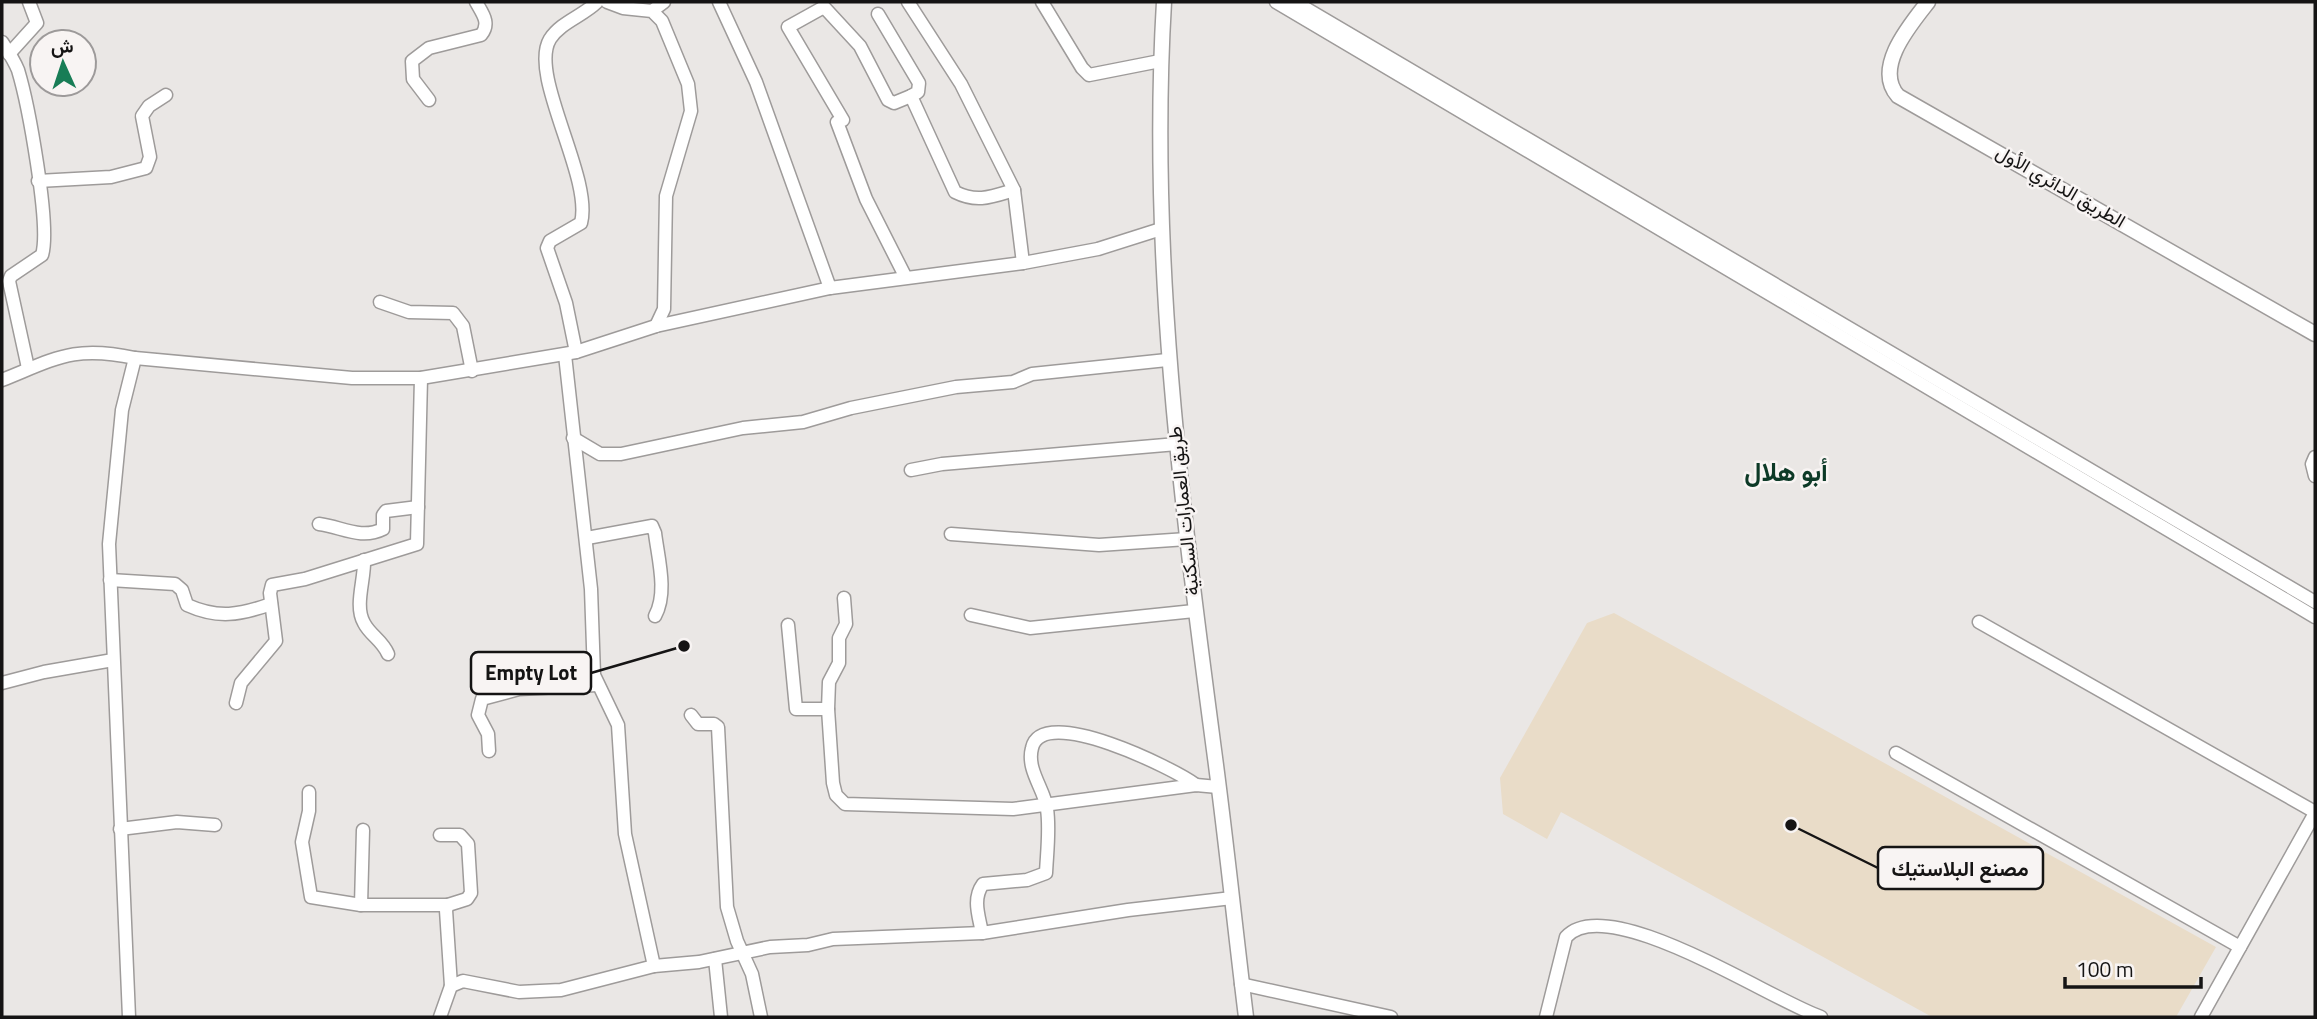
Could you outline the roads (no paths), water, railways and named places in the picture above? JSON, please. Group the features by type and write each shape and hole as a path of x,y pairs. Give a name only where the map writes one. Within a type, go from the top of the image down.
{"main road":[{"name":"طريق العمارات السكنية","path":"1164,2 1160,61 1161,229 1167,360 1194,611 1246,1017"},
{"name":"الطريق الدائري الأول","path":"1928,2 1890,64 1889,83 1898,96 2315,334"}],"street":[{"path":"9,54 37,23 29,2"},
{"path":"429,100 413,79 412,61 429,48 481,35 486,22 476,2"},
{"path":"597,2 549,40 547,51 550,85 581,188 581,223 574,230 550,241 547,247 566,303 571,354 573,438 587,538 597,685 618,725 625,834 654,966"},
{"path":"607,2 624,8 652,11 662,21 688,84 691,111 666,196 664,309 656,326"},
{"path":"652,11 664,2"},
{"path":"719,2 757,82 830,288"},
{"path":"908,2 961,85 1014,190 1023,263"},
{"path":"1042,2 1089,75 1160,61"},
{"path":"1276,2 2315,617"},
{"path":"1295,2 2315,603"},
{"path":"878,14 919,83 918,92 894,103 888,100 860,46 824,7 788,27 843,120 837,122 856,175 905,276"},
{"path":"2,42 23,90 38,181 45,246 37,260 11,276 9,282 28,368"},
{"path":"38,181 111,177 146,168 150,157 142,116 149,106 166,94"},
{"path":"911,96 955,192 967,198 985,200 1014,190"},
{"path":"2,380 52,358 87,351 352,378 421,378 571,354 656,326 830,288 905,276 1023,263 1098,248 1161,229"},
{"path":"380,302 409,312 453,313 463,326 472,371"},
{"path":"129,1017 113,660 110,513 123,401 135,358"},
{"path":"573,438 594,452 621,454 743,428 803,422 888,400 956,387 1013,382 1032,374 1167,360"},
{"path":"236,703 244,679 276,641 270,589 275,583 305,579 417,544 421,378"},
{"path":"911,470 942,464 1177,444"},
{"path":"2315,457 2312,464 2315,476"},
{"path":"319,524 355,534 379,531 383,529 383,516 386,511 418,507"},
{"path":"587,538 652,526 662,593 661,605 655,616"},
{"path":"951,534 1100,545 1187,539"},
{"path":"364,560 360,612 365,625 382,639 388,654"},
{"path":"110,580 175,584 182,590 187,605 222,616 243,614 271,604"},
{"path":"844,598 846,624 839,642 839,663 829,682 828,709 833,783 836,795 845,804 1013,809 1196,785 1218,787"},
{"path":"971,615 1030,628 1194,611"},
{"path":"1979,622 2315,812 2201,1017"},
{"path":"788,625 796,709 828,709"},
{"path":"2,684 44,671 113,660"},
{"path":"489,751 488,733 478,715 482,699 519,689 597,685"},
{"path":"691,715 695,723 714,724 718,729 727,907 737,942 745,953 761,1017"},
{"path":"982,933 976,904 977,892 983,884 1027,880 1046,873 1048,806 1037,784 1032,748 1040,737 1055,732 1089,736 1170,769 1196,785"},
{"path":"1896,752 2240,947"},
{"path":"309,792 309,811 302,842 310,895 316,899 361,905 448,905 467,899 471,893 468,844 460,835 440,835"},
{"path":"120,829 177,822 215,825"},
{"path":"361,905 363,830"},
{"path":"451,986 463,981 519,992 561,990 654,966 715,959 770,947 808,946 833,939 982,933 1128,910 1232,898"},
{"path":"440,1017 451,986 446,917 448,905"},
{"path":"1546,1017 1566,937 1580,927 1602,924 1658,939 1821,1017"},
{"path":"715,959 721,1017"},
{"path":"1241,984 1391,1017"}],"place":[{"name":"Empty Lot","path":"684,646"},
{"name":"مصنع البلاستيك","path":"1791,825"}],"district":[{"name":"أبو هلال","path":"1786,472"}]}
